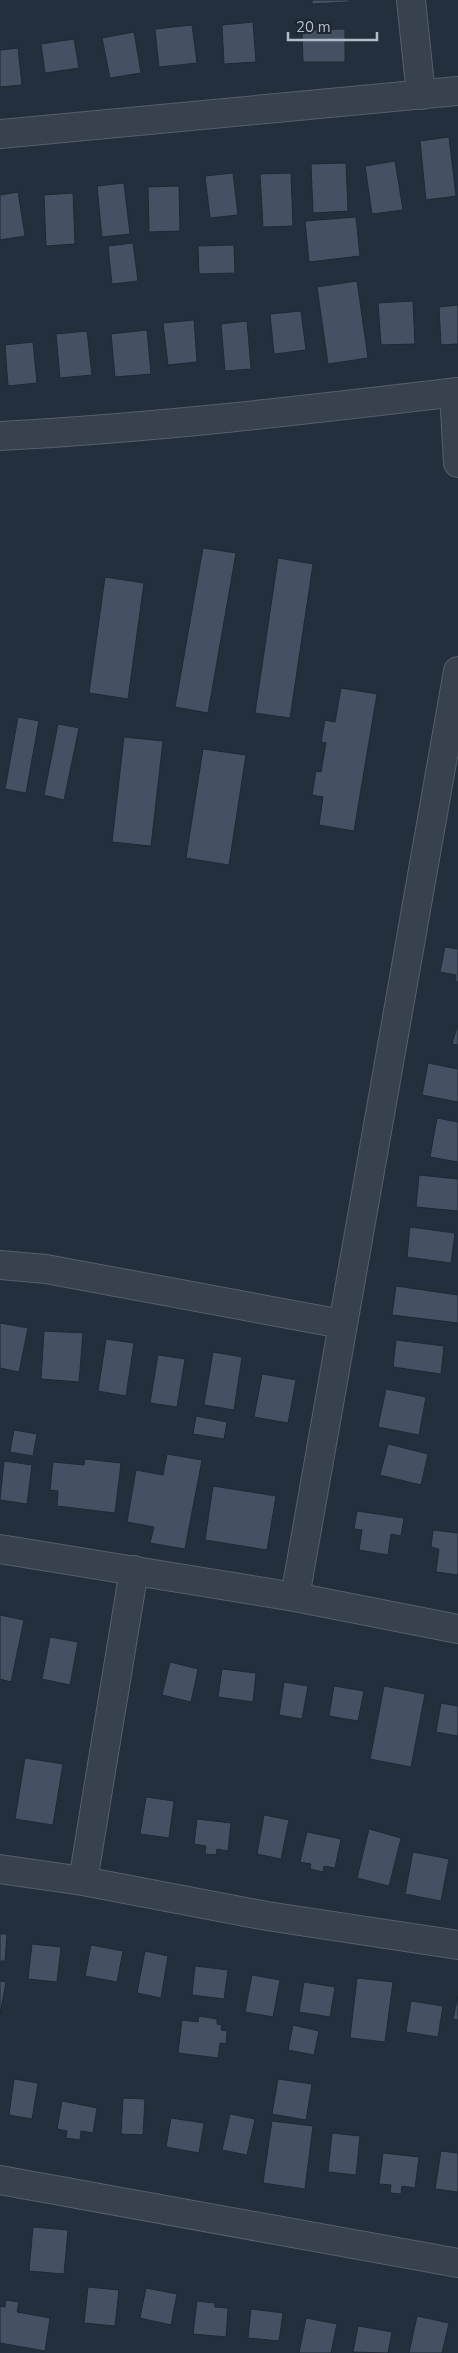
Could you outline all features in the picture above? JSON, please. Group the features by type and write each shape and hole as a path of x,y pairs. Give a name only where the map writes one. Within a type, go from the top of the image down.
{"street":[{"path":"411,0 421,95"},
{"path":"0,134 458,92"},
{"path":"0,436 74,432 280,413 456,393 458,462"},
{"path":"295,1597 458,671"},
{"path":"0,1265 46,1269 342,1324"},
{"path":"0,1548 295,1597 458,1630"},
{"path":"83,1881 134,1570"},
{"path":"0,1869 83,1881 267,1916 458,1945"},
{"path":"0,2180 458,2263"}],"building":[{"path":"312,0 349,0 349,2 312,4"},
{"path":"253,22 256,62 224,64 222,25"},
{"path":"192,25 197,63 159,67 155,29"},
{"path":"345,29 345,62 303,62 302,30"},
{"path":"134,32 141,73 110,78 102,38"},
{"path":"74,39 79,68 45,73 41,44"},
{"path":"18,48 22,85 0,87 0,50"},
{"path":"449,137 456,196 426,200 420,141"},
{"path":"395,161 403,210 372,214 365,166"},
{"path":"346,163 348,211 313,213 311,164"},
{"path":"233,173 238,215 210,218 205,176"},
{"path":"291,173 293,226 263,227 260,174"},
{"path":"124,183 130,234 102,237 97,186"},
{"path":"179,186 180,231 149,232 148,187"},
{"path":"18,192 25,236 0,240 0,195"},
{"path":"73,193 75,244 46,246 44,195"},
{"path":"356,217 360,256 309,262 305,221"},
{"path":"133,243 138,281 112,284 108,246"},
{"path":"234,245 235,273 199,274 198,246"},
{"path":"357,281 368,358 328,364 317,287"},
{"path":"413,301 415,344 381,345 378,303"},
{"path":"458,305 458,344 441,345 439,307"},
{"path":"301,311 306,350 274,354 270,314"},
{"path":"194,320 197,362 168,365 163,323"},
{"path":"247,321 251,369 225,371 221,324"},
{"path":"147,330 151,374 115,377 111,334"},
{"path":"87,331 92,375 60,378 56,334"},
{"path":"33,342 37,383 8,386 5,345"},
{"path":"203,548 236,553 208,713 175,707"},
{"path":"278,558 313,564 290,718 255,713"},
{"path":"105,577 144,583 128,699 89,693"},
{"path":"341,688 377,694 354,831 319,825 323,797 312,795 316,771 321,772 326,743 321,742 325,720 335,722"},
{"path":"18,717 39,721 26,793 5,789"},
{"path":"58,724 79,728 64,800 44,795"},
{"path":"124,737 163,741 151,846 112,842"},
{"path":"203,749 246,755 229,865 186,858"},
{"path":"445,947 458,949 458,982 455,981 456,975 440,972"},
{"path":"458,1024 458,1045 452,1044"},
{"path":"428,1063 458,1069 458,1102 422,1095"},
{"path":"437,1118 458,1122 458,1162 430,1157"},
{"path":"419,1175 458,1179 458,1211 416,1207"},
{"path":"410,1227 455,1233 451,1263 407,1257"},
{"path":"396,1286 458,1295 458,1323 392,1315"},
{"path":"0,1323 28,1328 19,1372 0,1368"},
{"path":"44,1331 83,1333 79,1382 41,1379"},
{"path":"106,1339 134,1343 126,1396 98,1391"},
{"path":"396,1340 444,1346 441,1374 393,1367"},
{"path":"213,1352 242,1357 234,1410 204,1405"},
{"path":"158,1355 185,1359 177,1407 150,1403"},
{"path":"262,1374 296,1380 288,1423 254,1417"},
{"path":"386,1389 426,1397 419,1435 378,1427"},
{"path":"196,1416 227,1422 224,1439 193,1434"},
{"path":"14,1430 37,1434 33,1456 10,1452"},
{"path":"388,1444 428,1454 421,1485 380,1475"},
{"path":"167,1454 202,1460 185,1549 150,1543 154,1527 127,1522 136,1470 163,1475"},
{"path":"85,1459 121,1463 115,1513 57,1506 58,1491 50,1490 53,1462 84,1465"},
{"path":"4,1461 32,1465 27,1504 0,1500"},
{"path":"213,1486 276,1496 267,1550 205,1540"},
{"path":"357,1511 404,1518 401,1536 391,1534 388,1555 359,1550 362,1530 354,1529"},
{"path":"433,1530 458,1533 458,1575 436,1572 439,1549 431,1547"},
{"path":"0,1615 24,1620 11,1682 0,1679"},
{"path":"50,1637 78,1642 70,1685 42,1679"},
{"path":"170,1662 198,1669 191,1702 162,1695"},
{"path":"222,1669 256,1673 253,1702 218,1697"},
{"path":"284,1682 308,1686 302,1719 279,1715"},
{"path":"334,1686 364,1691 358,1721 329,1716"},
{"path":"384,1686 425,1694 411,1767 370,1759"},
{"path":"441,1703 458,1706 458,1736 436,1732"},
{"path":"25,1758 63,1764 53,1825 15,1819"},
{"path":"146,1797 174,1801 169,1838 140,1834"},
{"path":"264,1815 289,1820 281,1859 257,1854"},
{"path":"197,1819 231,1823 228,1851 217,1849 216,1855 205,1854 206,1846 194,1844"},
{"path":"369,1829 401,1838 389,1886 357,1878"},
{"path":"307,1832 341,1839 335,1868 324,1866 323,1872 310,1869 311,1864 300,1862"},
{"path":"413,1852 449,1859 441,1901 405,1894"},
{"path":"0,1934 7,1934 5,1961 0,1961"},
{"path":"32,1944 61,1947 57,1982 28,1979"},
{"path":"91,1945 123,1951 117,1982 85,1976"},
{"path":"145,1951 168,1956 161,1998 137,1993"},
{"path":"195,1966 228,1970 224,1999 192,1995"},
{"path":"252,1975 280,1980 273,2017 245,2012"},
{"path":"357,1978 393,1982 385,2042 350,2038"},
{"path":"0,1981 6,1982 0,2015"},
{"path":"304,1982 335,1987 330,2017 299,2012"},
{"path":"458,1996 458,2020 453,2019"},
{"path":"411,2001 443,2006 438,2037 406,2032"},
{"path":"199,2016 217,2019 217,2024 222,2025 221,2030 227,2031 226,2044 220,2043 218,2058 178,2053 182,2020 198,2022"},
{"path":"293,2025 319,2031 314,2055 288,2050"},
{"path":"14,2079 38,2083 32,2119 9,2115"},
{"path":"278,2079 312,2084 306,2120 272,2114"},
{"path":"123,2098 145,2099 143,2135 121,2134"},
{"path":"62,2101 97,2108 93,2133 81,2131 80,2140 66,2138 67,2131 57,2129"},
{"path":"230,2114 255,2119 247,2155 222,2150"},
{"path":"171,2118 204,2123 199,2153 166,2147"},
{"path":"272,2121 313,2126 305,2189 263,2183"},
{"path":"332,2133 360,2136 356,2175 328,2172"},
{"path":"441,2151 458,2153 458,2192 435,2189"},
{"path":"383,2153 419,2157 415,2188 402,2186 401,2194 390,2193 391,2185 379,2184"},
{"path":"33,2227 68,2230 64,2274 29,2271"},
{"path":"88,2287 119,2290 115,2326 84,2323"},
{"path":"146,2288 177,2294 171,2325 140,2318"},
{"path":"6,2300 19,2302 17,2312 50,2318 45,2351 0,2343 0,2306 5,2307"},
{"path":"197,2301 215,2303 215,2307 228,2308 226,2337 193,2334"},
{"path":"251,2309 283,2313 279,2341 248,2338"},
{"path":"417,2316 449,2323 442,2353 409,2353"},
{"path":"306,2318 337,2324 331,2353 299,2353"},
{"path":"358,2326 392,2332 388,2353 353,2352"}]}
